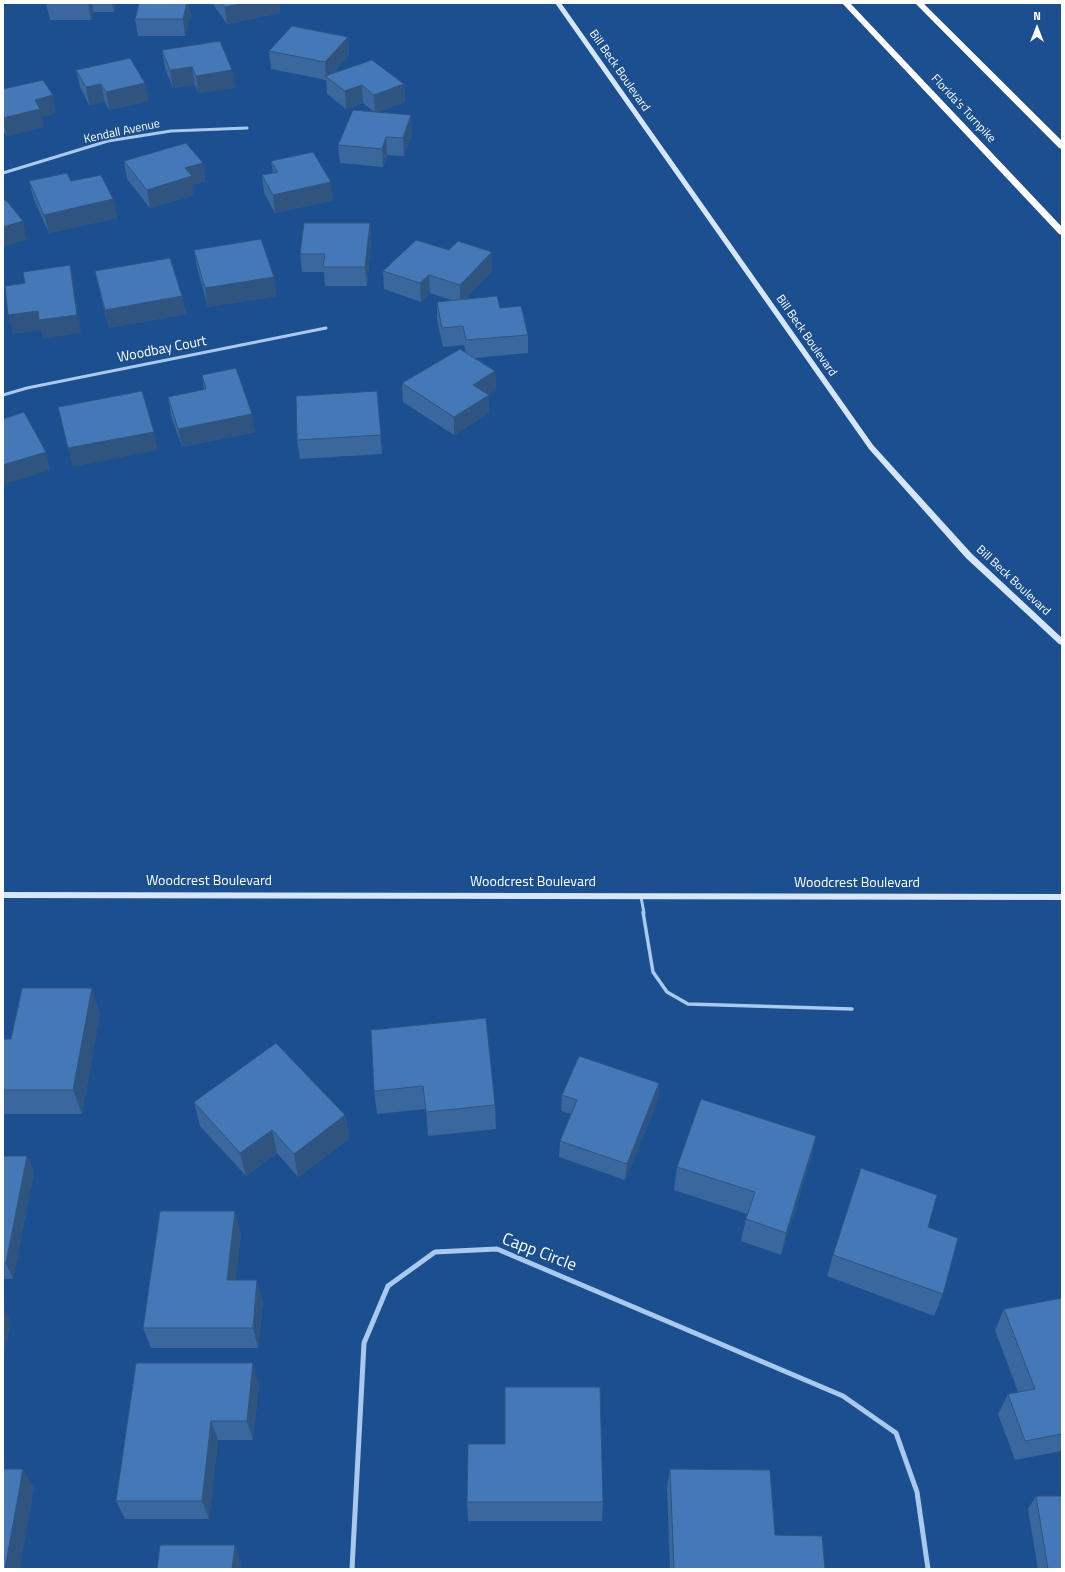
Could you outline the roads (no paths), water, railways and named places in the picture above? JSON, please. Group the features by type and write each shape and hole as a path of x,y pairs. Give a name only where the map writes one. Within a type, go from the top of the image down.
{"highway":[{"name":"Florida's Turnpike","path":"846,3 1062,232"},
{"path":"919,3 1062,146"}],"street":[{"name":"Bill Beck Boulevard","path":"558,3 871,448 969,556 1062,642"},
{"name":"Bill Beck Boulevard","path":"562,3 565,14"},
{"name":"Kendall Avenue","path":"3,173 108,141 171,131 247,128"},
{"name":"Woodbay Court","path":"3,395 66,380 326,328"},
{"name":"Woodcrest Boulevard","path":"3,895 1062,897"},
{"name":"Capp Circle","path":"352,1569 364,1343 388,1286 435,1252 497,1249 843,1396 896,1433 917,1492 928,1569"}],"lane":[{"path":"641,897 653,972 667,992 688,1004 852,1009"}]}
